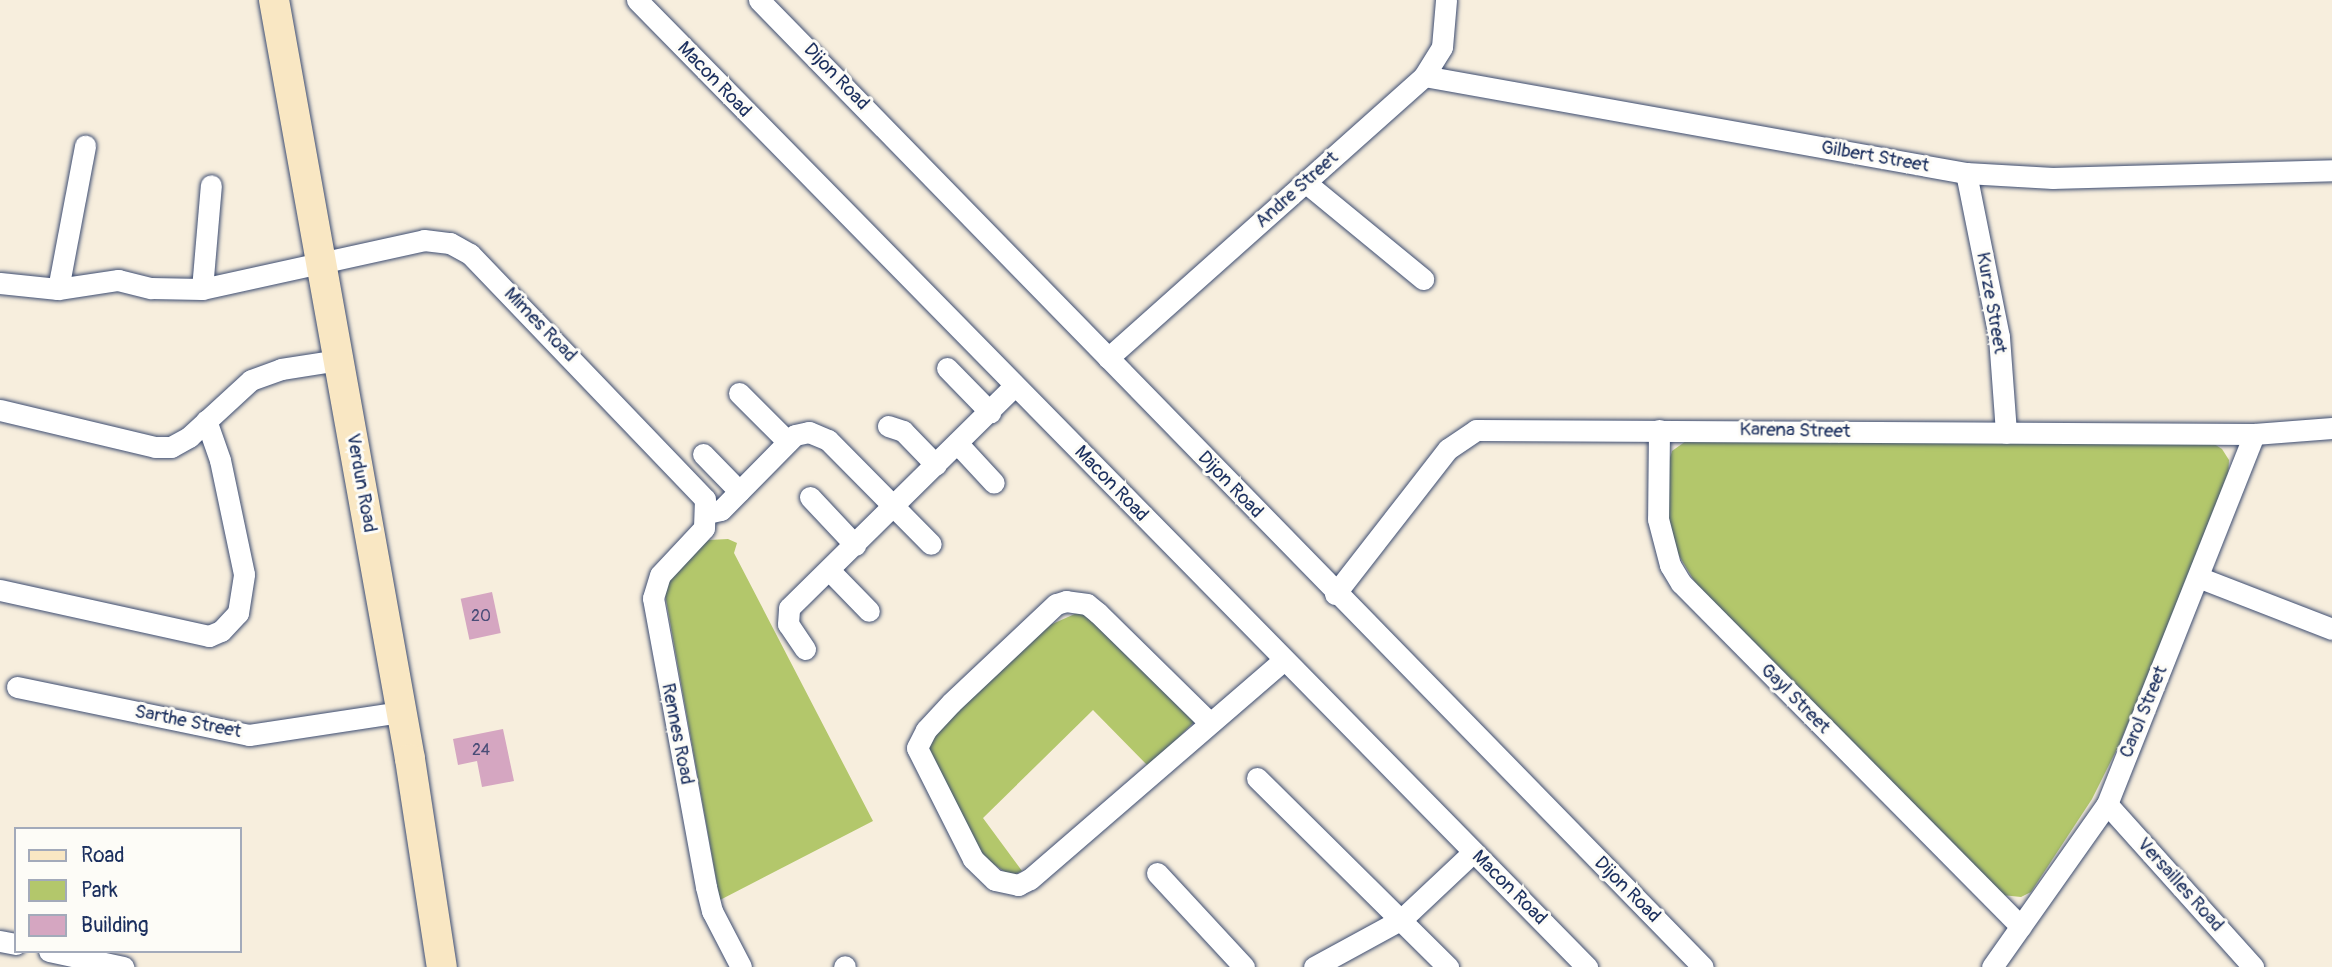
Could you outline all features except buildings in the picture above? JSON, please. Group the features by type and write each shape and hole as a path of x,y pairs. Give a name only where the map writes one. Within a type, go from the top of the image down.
{"street":[{"name":"Verdun Road","path":"274,0 401,712 442,967"},
{"name":"Macon Road","path":"637,0 1283,662 1587,967"},
{"name":"Dijon Road","path":"759,0 1335,594 1703,967"},
{"name":"Andre Street","path":"1108,358 1424,76 1443,47 1446,0"},
{"name":"Gilbert Street","path":"1424,76 1966,173 2053,178 2332,170"},
{"path":"58,289 85,146"},
{"name":"Kurze Street","path":"1966,173 1999,337 2006,433"},
{"path":"1305,182 1423,279"},
{"path":"202,289 211,186"},
{"name":"Mimes Road","path":"0,283 58,289 102,279 151,288 202,289 424,240 461,248 693,484 708,513"},
{"path":"0,410 160,448 179,444 251,380 281,369 339,360"},
{"path":"947,368 990,412"},
{"path":"805,649 786,613 1015,385"},
{"path":"738,393 788,442"},
{"path":"0,590 208,636 221,631 238,612 244,575 220,460 206,419"},
{"path":"888,426 903,431 936,466"},
{"name":"Karena Street","path":"1335,594 1461,438 1493,428 2255,434 2332,428"},
{"name":"Gayl Street","path":"1659,430 1658,519 1670,565 1681,583 2021,926"},
{"path":"708,513 717,513 788,442 802,432 824,437 931,544"},
{"name":"Carol Street","path":"1992,967 2107,804 2255,434"},
{"path":"957,443 995,482"},
{"path":"703,454 739,491"},
{"path":"810,497 855,545"},
{"name":"Rennes Road","path":"708,513 704,528 660,575 653,598 706,887 712,911 741,967"},
{"path":"829,570 868,611"},
{"path":"2199,577 2332,629"},
{"path":"1210,723 1098,613 1087,604 1066,601 1056,604 951,704 926,730 917,748 973,859 995,880 1018,885 1283,662"},
{"name":"Sarthe Street","path":"17,687 249,735 401,712"},
{"path":"1257,778 1448,967"},
{"name":"Versailles Road","path":"2107,804 2253,967"},
{"path":"1314,967 1402,919 1473,852"},
{"path":"1157,873 1244,967"},
{"path":"58,953 123,967"}],"green space":[{"path":"1686,441 2211,442 2222,449 2229,460 2228,481 2119,745 2092,799 2031,892 2021,897 2002,895 1696,584 1675,549 1668,520 1669,461 1672,451"},
{"path":"728,539 737,543 734,553 873,821 720,900 665,594 668,580 691,554 709,540"},
{"path":"1077,613 1089,614 1195,721 1149,767 1093,710 983,818 1022,871 1011,876 976,852 927,763 928,746 934,733 1050,625"}]}
